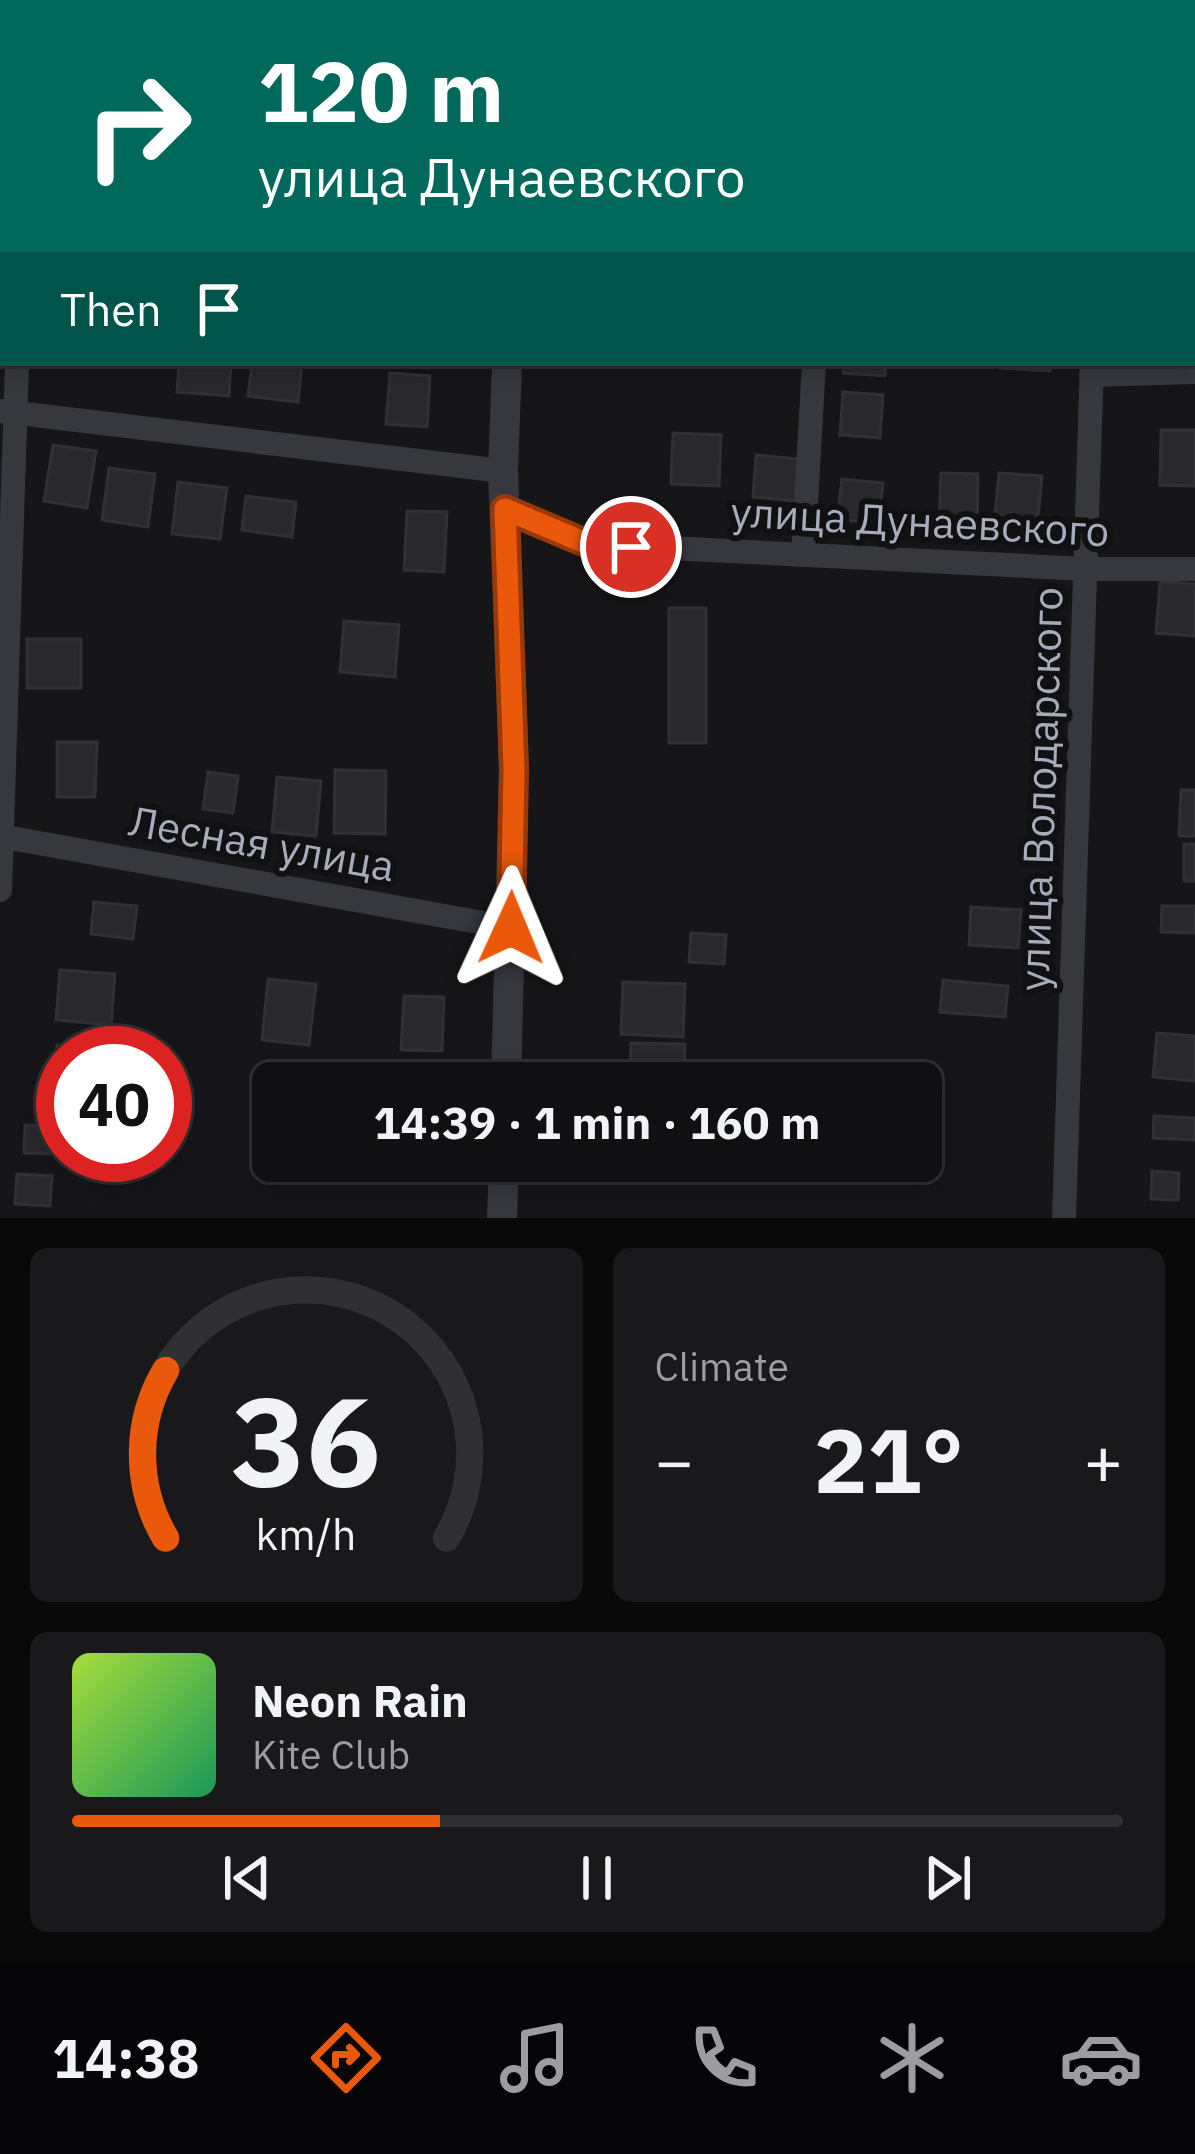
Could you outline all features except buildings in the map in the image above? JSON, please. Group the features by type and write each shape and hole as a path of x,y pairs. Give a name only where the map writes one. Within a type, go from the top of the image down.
{"street":[{"path":"0,890 7,412 15,366"},
{"path":"507,366 503,471 514,769 507,1062"},
{"path":"803,555 814,366"},
{"path":"1092,369 1195,372"},
{"name":"улица Володарского","path":"1064,1218 1092,369"},
{"path":"7,412 503,471"},
{"name":"улица Дунаевского","path":"505,509 588,544 1087,569 1195,569"},
{"name":"Лесная улица","path":"1,836 511,928"},
{"path":"502,1218 503,1182"}],"route":[{"path":"511,928 514,769 505,509 588,544 631,547"}]}
